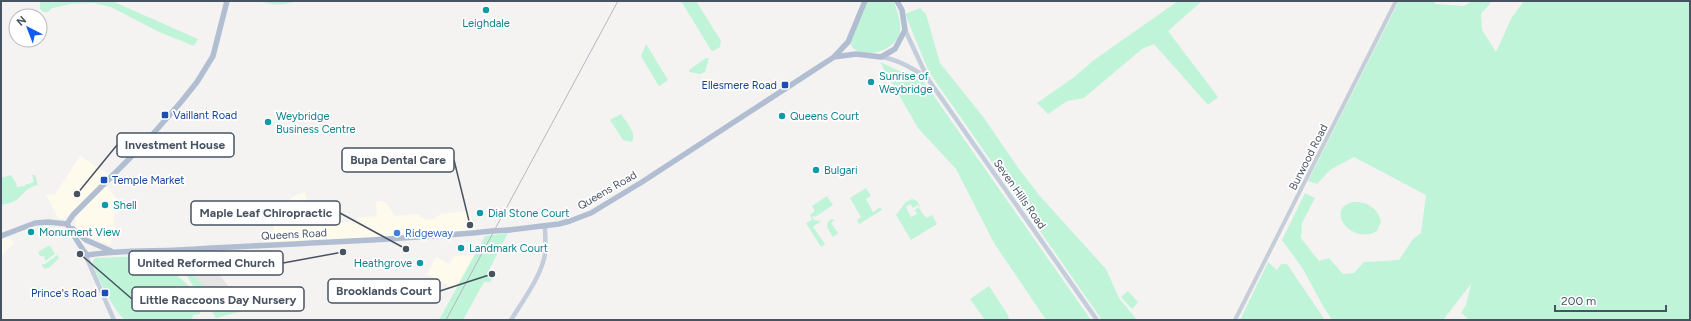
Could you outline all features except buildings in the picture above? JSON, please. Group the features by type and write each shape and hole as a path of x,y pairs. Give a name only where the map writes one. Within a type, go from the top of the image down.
{"main road":[{"path":"67,224 73,215 145,143 194,87 212,56 227,1"},
{"path":"834,57 848,42 865,1"},
{"path":"834,57 856,54 881,57 895,50 905,30 902,10 897,1"},
{"name":"Seven Hills Road","path":"905,30 928,79 1097,320"},
{"path":"848,42 850,48 856,54"},
{"name":"Queens Road","path":"89,255 116,252 402,238 509,230 559,224 580,217 619,197 834,57"},
{"name":"Seven Hills Road","path":"881,57 912,68 928,79"},
{"path":"1,236 35,223 44,222 67,224"},
{"path":"67,224 82,248 89,255 114,320"},
{"name":"Queens Road","path":"67,224 88,241 116,252"},
{"path":"511,320 535,279 542,263 545,253 545,226"},
{"path":"82,248 88,241"},
{"path":"89,255 95,250 95,244"}],"street":[{"name":"Burwood Road","path":"1235,320 1396,1"}],"shaded area":[{"path":"80,156 111,176 104,183 116,198 112,239 110,245 84,234 75,227 76,217 88,203 64,218 59,219 46,194 55,195"},
{"path":"305,192 309,214 339,206 342,223 357,221 358,218 377,216 376,202 382,201 386,203 395,216 417,214 420,215 420,217 424,217 425,220 434,219 441,214 468,211 477,233 270,244 274,227 292,197"},
{"path":"10,238 11,241 14,241 13,244 1,256 1,240"},
{"path":"202,252 244,307 242,311 216,318 174,253"},
{"path":"474,255 455,289 427,274 436,257 450,264 454,256"}],"green space":[{"path":"112,1 198,39 194,46 157,31 111,7 93,3 71,4 52,8 48,12 48,8 40,8 40,2"},
{"path":"260,1 298,1 270,4"},
{"path":"681,1 696,1 721,41 720,47 713,51 711,50"},
{"path":"868,1 894,1 900,24 900,31 892,45 876,52 867,53 860,52 854,48 850,42"},
{"path":"1178,1 1201,2 1168,31 1218,97 1208,105 1154,44 1142,49 1084,98 1067,101 1048,114 1037,103 1073,78 1094,60"},
{"path":"1399,1 1432,1 1436,4 1464,6 1472,1 1492,1 1481,14 1482,30 1496,52 1512,17 1524,1 1690,1 1690,320 1466,320 1467,318 1461,313 1466,305 1471,284 1443,320 1332,320 1303,269 1282,240 1305,193 1315,198 1302,223 1301,238 1319,261 1329,258 1343,274 1354,273 1364,262 1399,260 1413,239 1421,233 1426,195 1354,157 1330,170 1317,184 1308,181"},
{"path":"920,8 926,14 940,63 984,118 1039,195 1106,269 1119,298 1137,320 1102,320 929,72 905,14"},
{"path":"646,44 668,80 660,86 641,56"},
{"path":"706,58 709,58 705,72 700,74 689,72 689,70"},
{"path":"880,62 924,82 1091,320 1046,320 994,243 956,169 918,128"},
{"path":"621,114 632,131 632,142 623,140 610,120"},
{"path":"11,175 17,187 25,186 34,182 32,175 35,175 38,185 29,188 15,201 1,205 1,178"},
{"path":"866,188 871,196 866,199 873,212 880,207 882,210 859,224 857,220 861,217 850,198"},
{"path":"827,196 833,205 815,217 812,217 814,220 821,221 813,227 825,244 821,247 806,223 812,220 810,215 815,211 812,206"},
{"path":"912,199 917,201 922,210 918,205 913,208 910,204 906,207 911,217 917,214 915,210 918,207 926,218 932,215 937,224 911,240 896,215 906,202"},
{"path":"1353,202 1367,204 1375,209 1381,222 1377,231 1368,234 1359,234 1345,225 1341,218 1341,212 1344,206"},
{"path":"831,219 835,220 831,223 838,233 833,237 827,227 828,222"},
{"path":"508,233 487,274 494,278 490,282 484,282 463,320 439,320 485,236"},
{"path":"50,246 55,254 45,261 44,256 40,256 38,252"},
{"path":"191,254 190,260 195,268 193,272 194,276 218,301 232,292 244,307 242,311 216,318 201,292 196,291 183,269 177,275 193,290 192,302 200,305 200,314 193,315 192,320 125,320 111,302 97,276 92,262 95,258"},
{"path":"57,255 59,258 50,267 45,269 42,266 42,264 45,264"},
{"path":"1268,262 1277,270 1281,264 1287,264 1325,320 1240,320"},
{"path":"989,286 1008,315 1009,320 985,320 970,299"},
{"path":"1128,291 1138,302 1132,309 1121,297"}],"railway":[{"path":"446,320 618,1"}],"place":[{"name":"Leighdale","path":"486,10"},
{"name":"Sunrise of Weybridge","path":"871,82"},
{"name":"Ellesmere Road","path":"785,85"},
{"name":"Vaillant Road","path":"165,115"},
{"name":"Queens Court","path":"782,116"},
{"name":"Weybridge Business Centre","path":"268,122"},
{"name":"Bulgari","path":"816,170"},
{"name":"Temple Market","path":"104,180"},
{"name":"Investment House","path":"77,194"},
{"name":"Shell","path":"105,205"},
{"name":"Dial Stone Court","path":"480,213"},
{"name":"Bupa Dental Care","path":"470,225"},
{"name":"Monument View","path":"31,232"},
{"name":"Ridgeway","path":"397,233"},
{"name":"Landmark Court","path":"461,248"},
{"name":"Maple Leaf Chiropractic","path":"406,249"},
{"name":"United Reformed Church","path":"343,252"},
{"name":"Little Raccoons Day Nursery","path":"80,254"},
{"name":"Heathgrove","path":"420,263"},
{"name":"Brooklands Court","path":"492,274"},
{"name":"Prince's Road","path":"105,293"}]}
